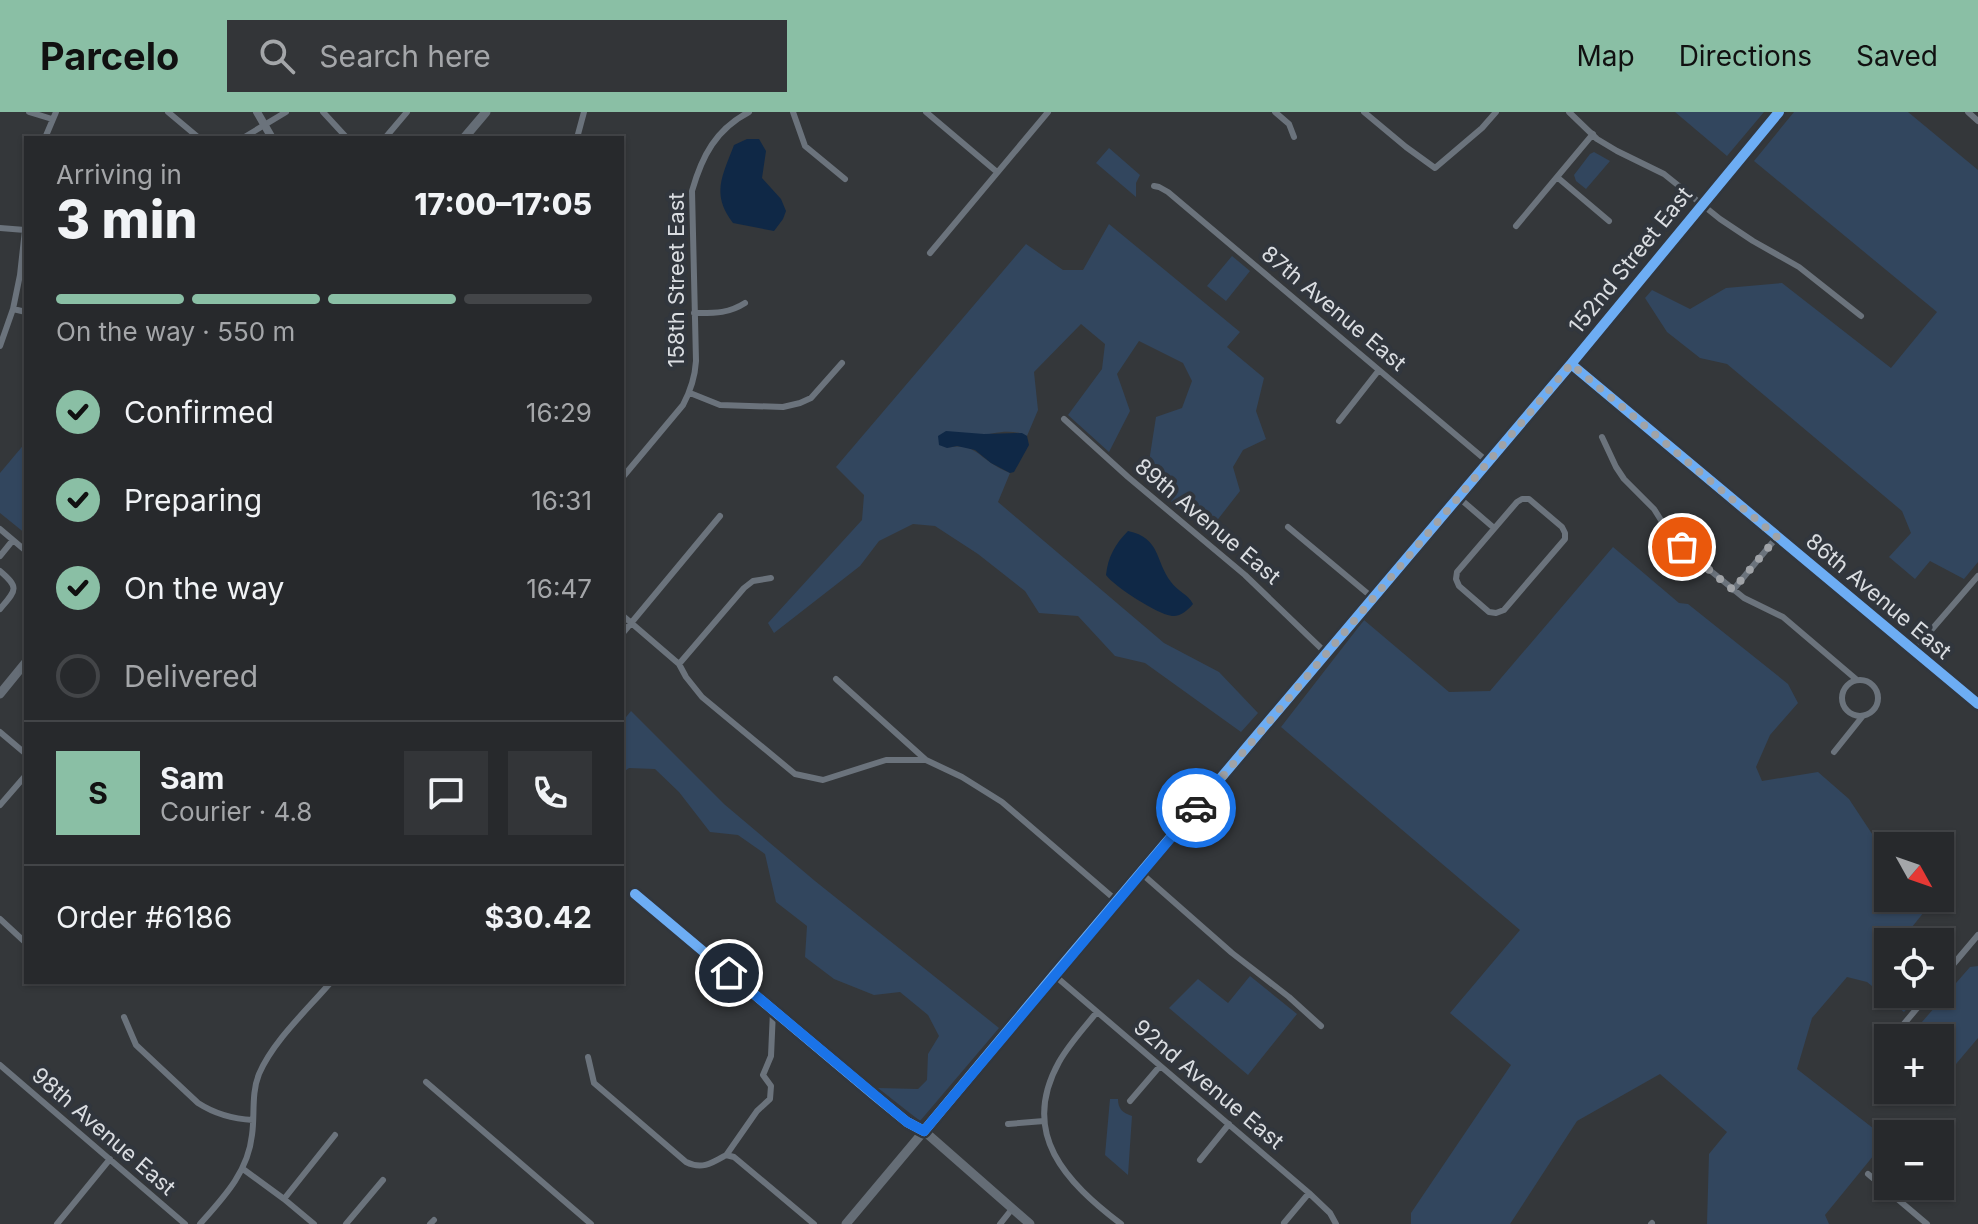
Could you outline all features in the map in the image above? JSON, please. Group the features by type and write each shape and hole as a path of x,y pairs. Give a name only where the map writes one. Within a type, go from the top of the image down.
{"main road":[{"path":"466,136 486,112"},
{"path":"0,694 24,664"},
{"path":"924,1131 1030,1224"},
{"name":"152nd Street East","path":"846,1224 924,1131"}],"street":[{"path":"29,112 54,116 46,136"},
{"path":"168,112 197,136"},
{"path":"257,112 271,136"},
{"path":"246,136 286,112"},
{"path":"323,112 345,136"},
{"path":"387,136 407,112"},
{"path":"578,136 584,112"},
{"path":"732,112 735,120"},
{"name":"158th Street East","path":"624,476 690,393 695,375 692,191 709,145 723,129 749,112"},
{"path":"793,112 805,146 845,179"},
{"path":"926,112 997,172"},
{"path":"936,120 943,112"},
{"path":"930,253 1048,112"},
{"path":"1275,112 1289,124 1294,137"},
{"path":"1364,112 1435,168 1496,112"},
{"path":"1569,112 1617,151 1664,174 1753,241 1799,267 1861,316"},
{"name":"152nd Street East","path":"924,1131 1571,364 1779,112"},
{"path":"1968,112 1978,121"},
{"path":"1516,226 1593,134"},
{"path":"1557,177 1609,221"},
{"name":"87th Avenue East","path":"1154,186 1168,192 1488,462"},
{"path":"0,228 24,230"},
{"path":"0,346 13,309 24,244"},
{"path":"694,313 722,313 745,303"},
{"path":"13,309 24,312"},
{"path":"690,393 720,405 783,407 811,398 842,363"},
{"name":"86th Avenue East","path":"1571,364 1978,704"},
{"path":"1339,421 1379,370"},
{"name":"89th Avenue East","path":"1064,419 1245,575 1326,653"},
{"path":"1602,437 1624,479 1654,509 1674,541 1733,590 1783,617 1857,680 1872,684 1878,694 1877,706 1862,717 1834,752"},
{"path":"1458,497 1494,528"},
{"path":"1529,499 1562,527 1565,536 1564,541 1504,610 1496,613 1489,612 1459,586 1456,576 1494,528 1520,500 1529,499"},
{"path":"624,632 720,516"},
{"path":"1288,527 1373,598"},
{"path":"0,529 24,549"},
{"path":"1733,590 1777,537"},
{"path":"0,556 13,540"},
{"path":"0,571 15,587 0,609"},
{"path":"1914,650 1978,576"},
{"path":"679,664 744,588 753,581 771,578"},
{"path":"624,617 679,664 702,697 795,774 823,780 886,760 926,760"},
{"path":"836,679 926,760 962,777 1002,802 1117,901"},
{"path":"1857,680 1845,687 1841,699 1850,714 1862,717"},
{"path":"0,732 24,752"},
{"path":"0,805 24,777"},
{"path":"1141,873 1321,1026"},
{"path":"635,894 907,1122 924,1131"},
{"path":"0,919 24,941"},
{"path":"1954,963 1978,935"},
{"name":"92nd Avenue East","path":"1054,975 1309,1193 1330,1213 1336,1224"},
{"path":"200,1224 243,1169 252,1137 259,1073 273,1049 329,984"},
{"path":"1904,1024 1917,1008"},
{"path":"588,1057 594,1083 686,1162 705,1166 727,1154 757,1111 770,1099 771,1086 763,1075 771,1056 773,1011"},
{"path":"1097,1012 1058,1064 1046,1097 1044,1121 1052,1150 1066,1174 1097,1206 1121,1224"},
{"path":"124,1017 136,1045 198,1103 226,1117 253,1120"},
{"name":"98th Avenue East","path":"0,1065 185,1224"},
{"path":"1130,1101 1160,1066"},
{"path":"426,1082 591,1224"},
{"path":"1008,1124 1044,1121"},
{"path":"1200,1160 1229,1124"},
{"path":"284,1199 335,1135"},
{"path":"727,1154 814,1224"},
{"path":"57,1224 110,1159"},
{"path":"243,1169 314,1224"},
{"path":"1868,1174 1927,1224"},
{"path":"346,1224 383,1180"},
{"path":"1284,1223 1309,1193"},
{"path":"1000,1224 1012,1209"}],"shaded area":[{"path":"1675,112 1764,112 1727,156"},
{"path":"1794,112 1908,112 1978,170 1978,562 1964,579 1930,561 1915,579 1889,557 1911,533 1902,511 1727,364 1700,358 1667,332 1645,298 1652,290 1690,309 1726,288 1782,283 1891,368 1937,312 1754,161"},
{"path":"747,139 759,139 766,151 762,178 781,199 786,211 774,231 733,223 722,203 721,185 734,145"},
{"path":"1109,148 1140,175 1136,183 1136,197 1096,163"},
{"path":"1594,152 1610,161 1586,189 1574,175"},
{"path":"1109,224 1240,332 1227,347 1264,378 1256,411 1266,439 1243,450 1233,467 1240,491 1208,532 1146,481 1156,417 1182,408 1192,381 1183,363 1139,341 1117,374 1130,411 1109,452 1068,415 1102,369 1105,344 1081,324 1034,372 1038,410 1027,436 998,432 947,448 971,449 1010,473 998,502 1164,643 1219,672 1258,713 1241,732 1145,663 1115,656 1078,616 1039,613 1025,591 978,554 935,526 913,524 879,541 860,566 774,633 768,623 862,520 864,495 836,467 1026,244 1063,270 1083,270"},
{"path":"1232,256 1250,271 1226,301 1207,286"},
{"path":"946,431 1022,433 1027,436 1029,445 1014,472 1010,473 975,450 939,445 938,436"},
{"path":"24,444 24,532 0,513 0,473"},
{"path":"1128,531 1139,534 1152,545 1171,582 1191,601 1193,604 1184,613 1172,616 1157,610 1127,593 1106,575 1113,551"},
{"path":"1613,547 1679,603 1688,604 1788,684 1798,703 1770,735 1756,767 1762,781 1818,772 1849,799 1874,837 1874,912 1924,912 1911,928 1874,928 1874,988 1867,982 1847,977 1812,1018 1797,1069 1874,1129 1874,1155 1825,1215 1829,1224 1707,1224 1709,1154 1727,1132 1660,1074 1577,1121 1510,1224 1411,1224 1411,1213 1511,1065 1450,1013 1520,930 1281,727 1364,620 1449,692 1490,691"},
{"path":"631,711 724,804 999,1028 920,1121 878,1088 918,1089 927,1080 928,1054 939,1036 928,1015 900,992 874,995 834,979 805,957 807,926 776,902 765,854 738,835 710,832 679,792 655,769 629,768 624,772 624,720"},
{"path":"1978,966 1978,1038 1954,1066 1954,1024 1920,1024 1934,1008 1954,1008 1954,985 1970,967"},
{"path":"1250,976 1297,1014 1248,1075 1169,1008 1198,979 1228,1003"},
{"path":"1110,1099 1118,1099 1122,1110 1132,1116 1128,1175 1105,1155"}],"cycle path":[{"path":"635,894 874,1095 907,1122 924,1131 1571,364 1779,112"},
{"path":"1571,364 1978,704"}],"way so far":[{"path":"1196,808 1571,364 1777,537 1733,590 1682,547"}],"route":[{"path":"729,973 907,1122 924,1131 1196,808"}]}
